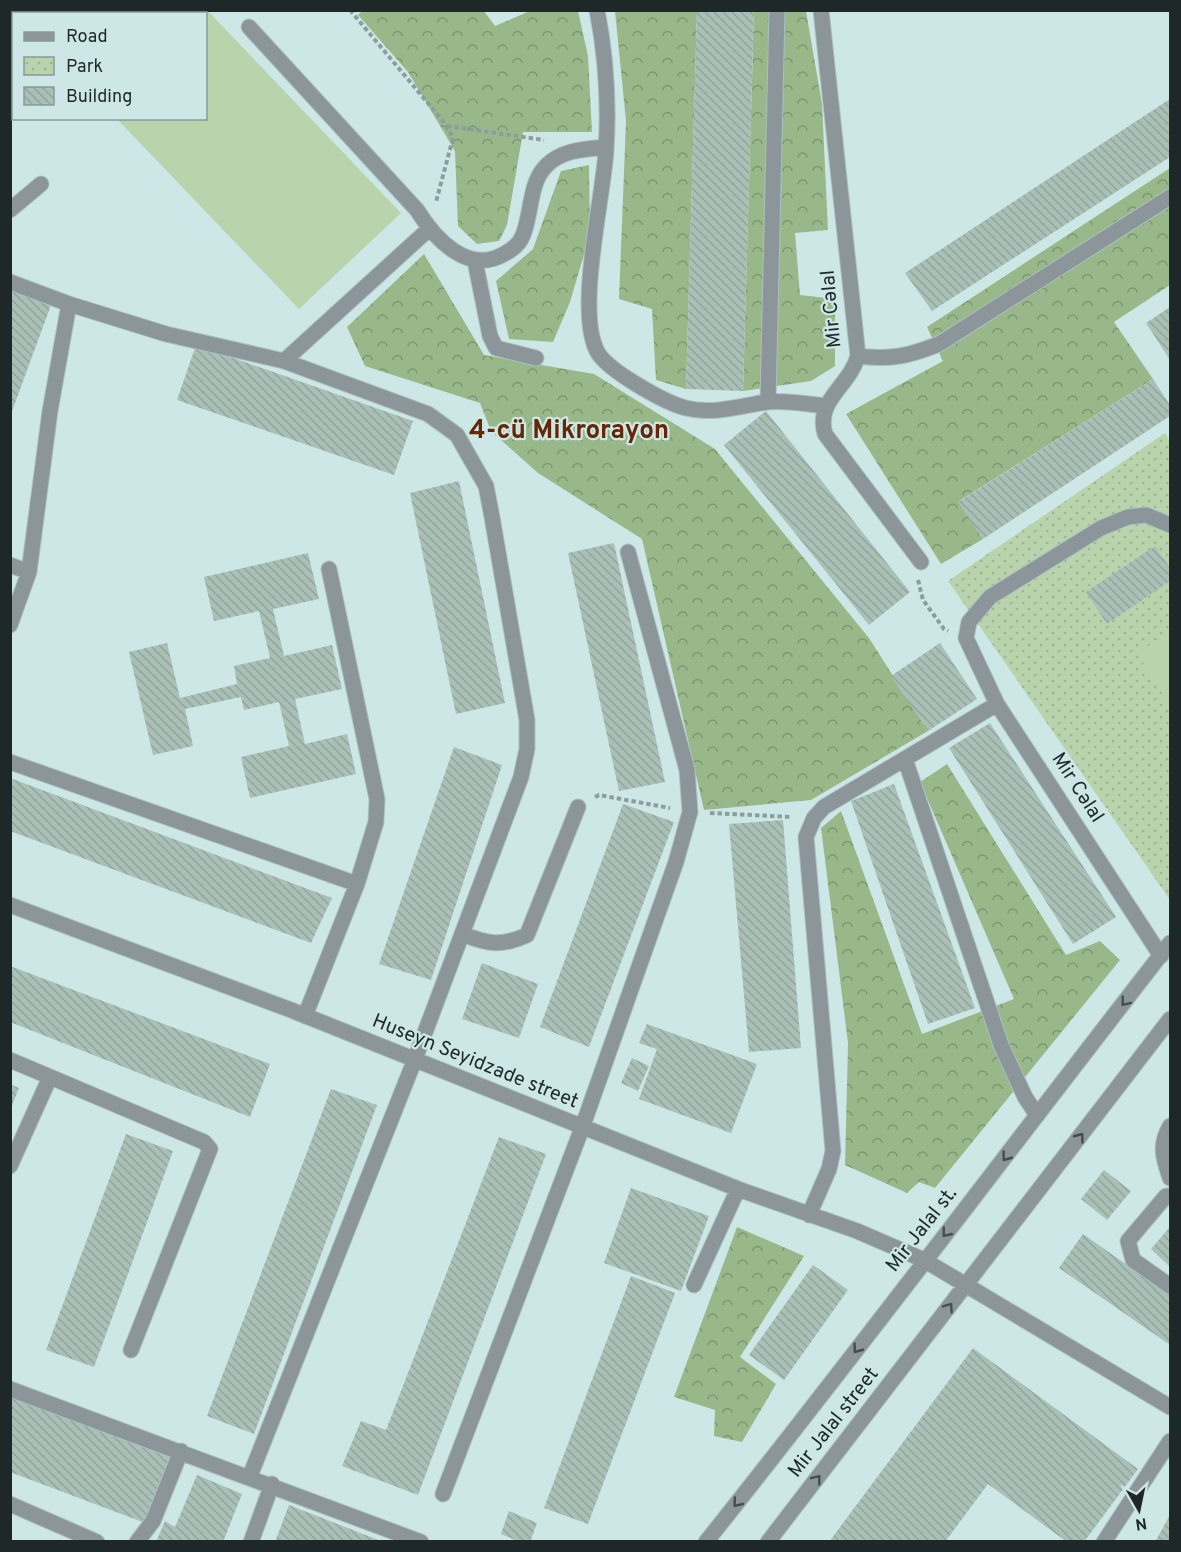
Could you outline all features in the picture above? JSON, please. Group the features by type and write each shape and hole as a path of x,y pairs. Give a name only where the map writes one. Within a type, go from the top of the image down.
{"street":[{"path":"597,10 606,83 603,191 589,278 593,341 598,353 615,373 684,408 717,411 768,402 826,406 821,420 825,434 921,561"},
{"path":"768,402 777,10"},
{"name":"Mir Cəlal","path":"821,10 858,356 855,368 826,406"},
{"path":"249,27 417,210 429,229 457,253 476,261 495,260 512,250 523,236 536,183 546,166 576,150 606,147"},
{"path":"10,210 41,184"},
{"path":"858,356 908,357 939,345 1170,197"},
{"path":"284,361 429,229"},
{"path":"476,261 490,336 496,348 536,358"},
{"path":"10,282 69,304 166,334 284,361 428,414 457,435 486,486 527,720 527,749 521,777 415,1059 250,1476"},
{"path":"10,625 29,572 50,411 69,304"},
{"path":"966,638 969,622 990,597 1101,528 1128,517 1146,515 1170,525"},
{"path":"443,1494 582,1128 676,862 690,812 687,770 628,552"},
{"path":"10,565 29,572"},
{"path":"304,1016 357,884 376,822 377,799 329,569"},
{"name":"Mir Cəlal","path":"966,638 997,704 1161,956"},
{"path":"809,1215 829,1169 832,1151 806,837 814,818 824,807 997,704"},
{"path":"905,759 1001,1045 1025,1097 1037,1115"},
{"path":"10,762 357,884"},
{"path":"462,934 489,944 514,941 527,934 578,807"},
{"name":"Huseyn Seyidzade street","path":"10,905 415,1059 738,1189 857,1231 924,1260 1170,1407"},
{"name":"Mir Jalal st.","path":"706,1542 806,1417 924,1260 1170,944"},
{"path":"965,1284 1170,1019"},
{"path":"10,1060 204,1142 210,1149 130,1350"},
{"path":"10,1166 50,1077"},
{"path":"1170,1126 1162,1140 1162,1156 1170,1178"},
{"path":"694,1285 738,1189"},
{"path":"1170,1196 1166,1196 1128,1241 1133,1260 1170,1286"},
{"name":"Mir Jalal street","path":"768,1542 932,1331 965,1284"},
{"path":"10,1389 273,1484 421,1542"},
{"path":"1104,1542 1170,1441"},
{"path":"137,1542 153,1521 181,1451"},
{"path":"251,1542 273,1484"},
{"path":"10,1503 97,1542"}],"path":[{"path":"350,10 447,126 453,138 429,229"},
{"path":"447,126 538,139 576,150"},
{"path":"921,561 918,584 923,600 944,629 966,638"}],"green space":[{"path":"363,10 484,11 495,26 530,11 578,11 588,56 592,132 523,132 507,225 499,241 477,244 458,226 455,151 408,72 358,15"},
{"path":"208,11 401,213 299,309 118,120 207,120 207,12 196,12"},
{"path":"615,11 697,11 686,389 656,380 652,309 619,299 626,121"},
{"path":"754,11 806,11 822,104 828,230 795,233 800,295 835,299 835,366 811,381 743,391"},
{"path":"589,165 590,234 570,302 553,342 509,339 496,281 533,249 561,171"},
{"path":"1170,168 1170,285 1114,322 1153,379 959,501 983,539 941,564 846,414 943,361 927,327"},
{"path":"424,254 484,355 594,374 715,449 869,638 928,731 811,800 704,810 642,539 538,473 491,431 480,403 365,366 347,327"},
{"path":"1165,433 1170,442 1170,900 948,581"},
{"path":"1170,632 1170,706 1137,653"},
{"path":"947,764 1066,955 1100,941 1120,960 935,1188 919,1182 907,1193 845,1165 848,1043 821,828 841,811 922,1034 1014,999 920,782"},
{"path":"737,1227 804,1256 740,1357 776,1384 742,1442 714,1436 715,1410 674,1397"}],"building":[{"path":"10,10 46,10 48,12 12,12 12,48 10,46"},
{"path":"81,10 149,10 148,12 80,12"},
{"path":"697,10 754,10 743,391 686,389"},
{"path":"1170,99 1170,157 932,311 905,273"},
{"path":"10,289 51,305 11,414 10,414"},
{"path":"1170,307 1170,360 1146,323"},
{"path":"196,345 413,421 394,475 177,400"},
{"path":"1153,379 1170,405 1170,416 983,539 958,502"},
{"path":"766,411 910,592 869,625 724,445"},
{"path":"459,481 505,703 456,714 410,493"},
{"path":"614,543 665,782 619,791 568,553"},
{"path":"1155,546 1170,568 1170,581 1107,624 1086,592"},
{"path":"308,553 319,599 273,609 284,656 332,645 342,689 295,699 305,744 347,734 356,774 250,798 241,757 289,746 279,702 244,710 241,697 185,709 193,746 153,755 129,652 167,643 180,698 237,684 234,666 270,658 259,611 214,621 204,577"},
{"path":"940,643 977,699 928,731 891,676"},
{"path":"990,723 1116,917 1073,944 949,748"},
{"path":"454,747 502,765 431,980 379,964"},
{"path":"10,778 332,898 311,943 10,831"},
{"path":"894,784 975,1008 928,1024 851,801"},
{"path":"623,804 674,822 589,1047 540,1027"},
{"path":"783,820 801,1048 749,1052 729,824"},
{"path":"482,963 538,984 519,1038 462,1019"},
{"path":"10,966 270,1064 250,1117 10,1022"},
{"path":"647,1024 757,1064 731,1133 639,1099 657,1049 639,1043"},
{"path":"632,1058 649,1066 638,1091 621,1083"},
{"path":"10,1084 19,1088 11,1108 10,1108"},
{"path":"331,1089 377,1105 254,1434 207,1416"},
{"path":"126,1134 173,1151 94,1367 46,1350"},
{"path":"499,1137 546,1154 418,1495 342,1466 361,1421 386,1430"},
{"path":"1104,1170 1131,1191 1107,1220 1081,1199"},
{"path":"631,1188 709,1216 681,1291 604,1263"},
{"path":"1170,1227 1170,1267 1151,1249"},
{"path":"1083,1234 1170,1295 1170,1345 1059,1268"},
{"path":"813,1265 848,1290 784,1380 749,1355"},
{"path":"631,1276 675,1293 588,1524 544,1508"},
{"path":"973,1348 1138,1469 1084,1542 1067,1542 988,1484 945,1542 829,1542"},
{"path":"10,1393 175,1455 148,1524 10,1472"},
{"path":"197,1475 242,1494 223,1542 156,1542 165,1521 175,1527"},
{"path":"289,1505 381,1541 381,1542 275,1542"},
{"path":"509,1511 537,1523 530,1542 520,1542 501,1534"},
{"path":"1170,1515 1170,1542 1155,1542"}],"district":[{"name":"4-cü Mikrorayon","path":"569,431"}]}
